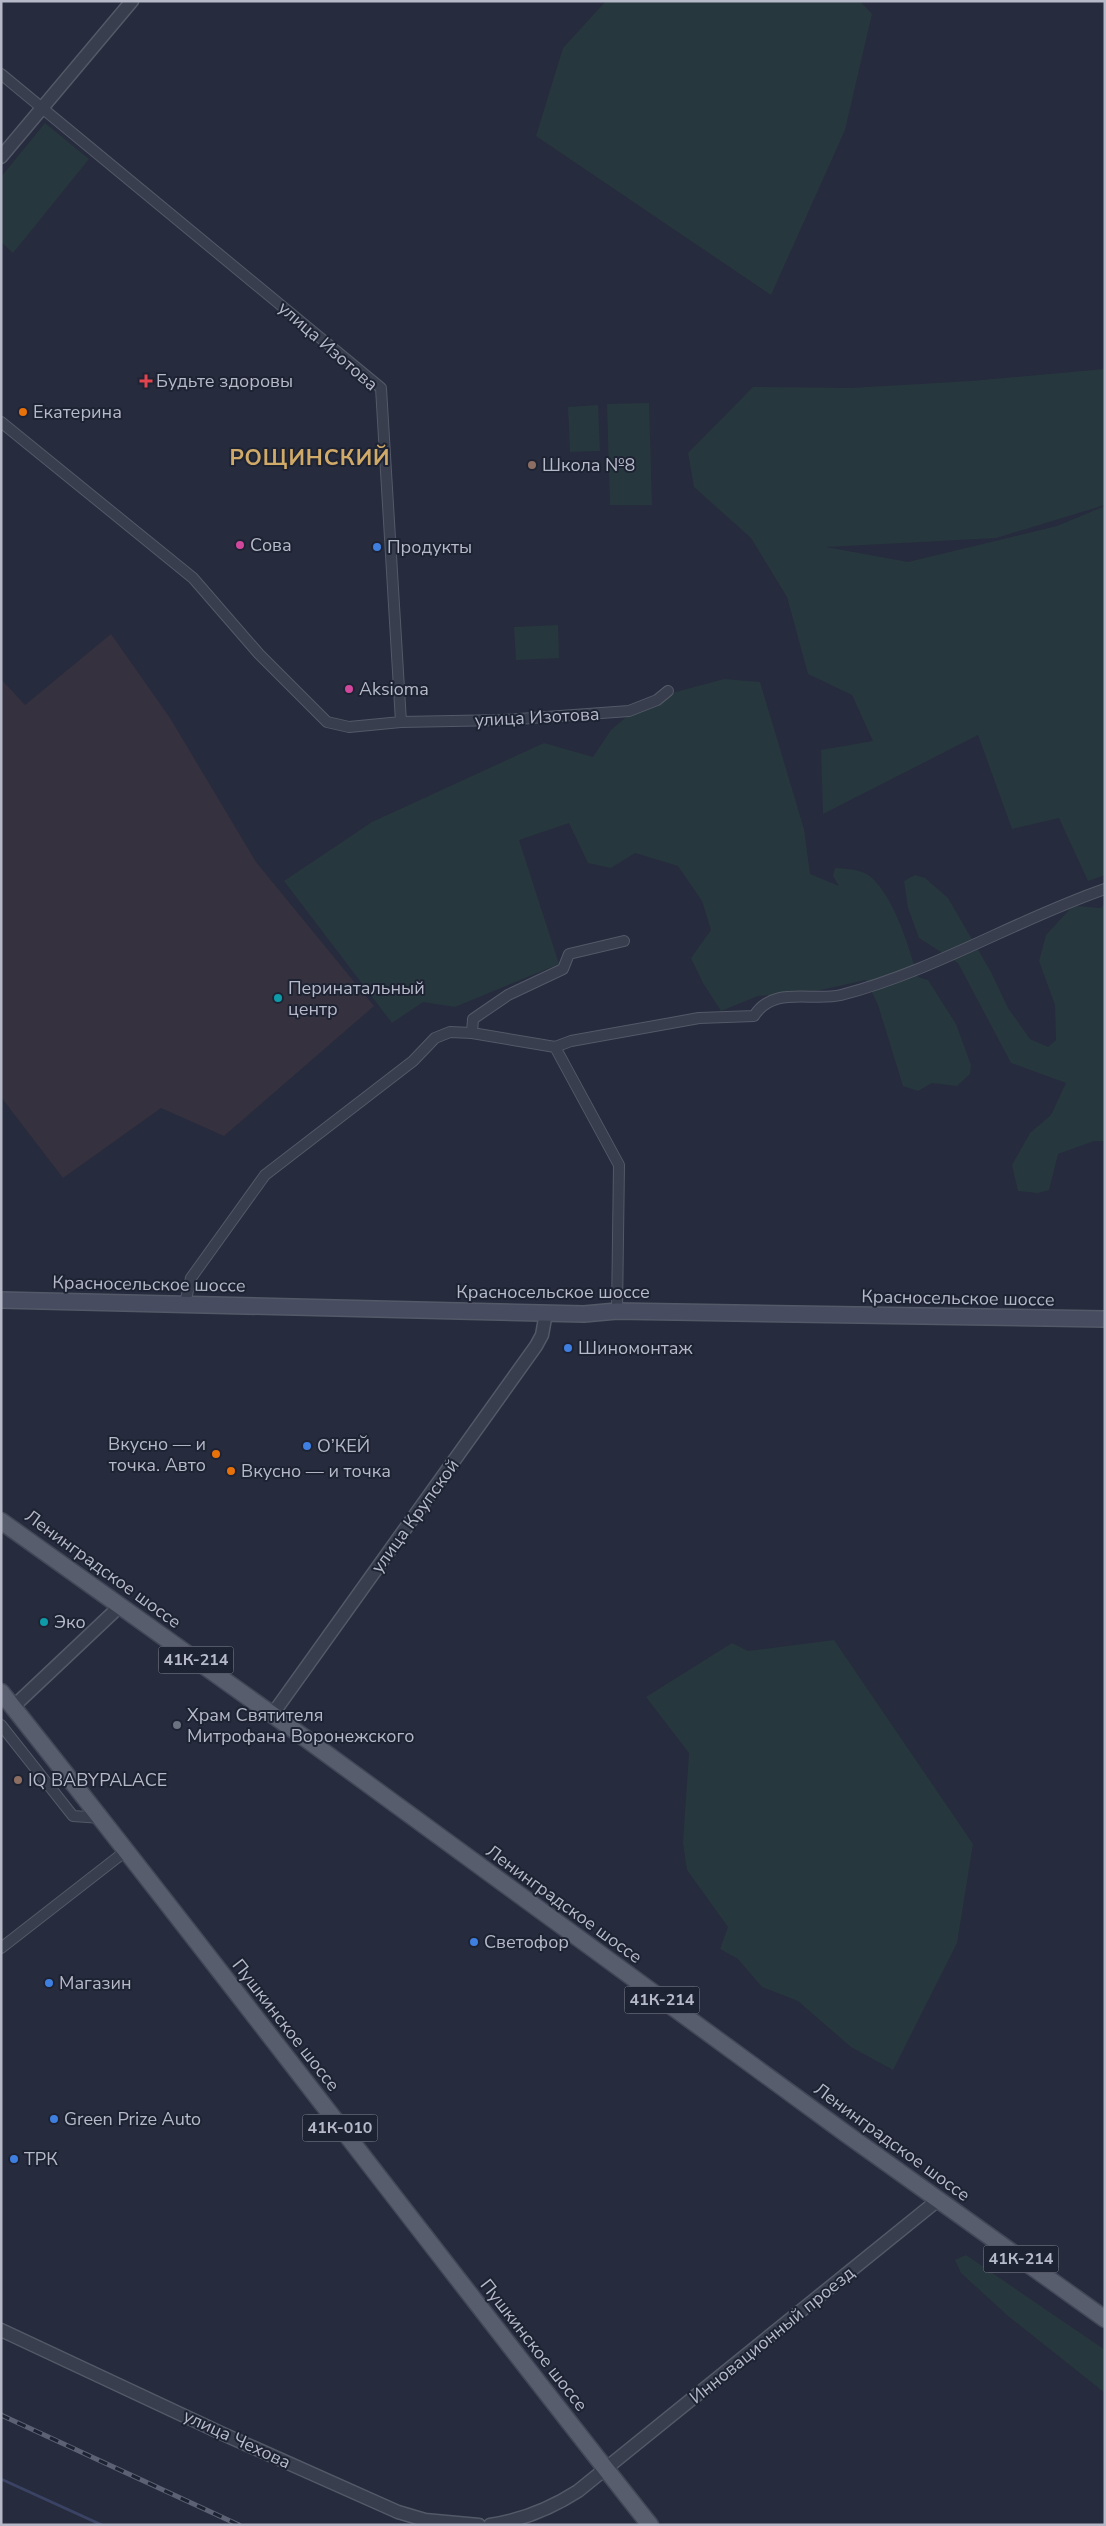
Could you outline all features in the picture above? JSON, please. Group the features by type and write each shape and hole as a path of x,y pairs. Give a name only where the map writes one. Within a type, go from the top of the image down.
{"main road":[{"name":"Красносельское шоссе","path":"1,1300 584,1314 618,1311 1105,1320"},
{"name":"Ленинградское шоссе","path":"1,1520 938,2200 1105,2318"},
{"name":"Пушкинское шоссе","path":"1,1692 127,1850 232,1989 650,2525"}],"street":[{"path":"1,157 132,1"},
{"name":"улица Изотова","path":"1,74 381,388 401,722"},
{"name":"улица Изотова","path":"1,422 193,578 259,654 327,722 348,727 401,722 503,720 629,711 657,700 668,691"},
{"path":"185,1303 191,1278 265,1175 412,1061 435,1038 450,1032 472,1033 555,1047 571,1041 698,1018 754,1016 758,1009 779,997 839,995 898,978 1105,889"},
{"path":"472,1033 473,1020 508,995 563,969 570,954 624,941"},
{"path":"555,1047 619,1165 618,1311"},
{"name":"улица Крупской","path":"272,1715 536,1346 542,1336 546,1313"},
{"path":"13,1707 120,1606"},
{"path":"1,1725 73,1816 102,1818"},
{"path":"1,1948 127,1850"},
{"name":"Инновационный проезд","path":"606,2469 938,2200"},
{"name":"улица Чехова","path":"1,2330 224,2434 398,2512 425,2520 479,2525"},
{"path":"490,2525 519,2520 555,2506 606,2469"}],"shaded area":[{"path":"606,1 860,1 872,14 845,130 771,295 536,136 563,48"},
{"path":"45,123 89,159 13,253 1,242 1,177"},
{"path":"1105,369 1105,505 996,538 826,547 908,562 1057,526 1105,506 1105,875 1088,881 1059,818 1012,829 978,735 823,814 821,750 873,741 852,695 808,674 787,597 751,538 694,487 688,453 753,387 851,388 971,381"},
{"path":"649,403 652,505 610,505 607,404"},
{"path":"598,405 600,451 570,452 568,407"},
{"path":"558,625 559,658 516,660 514,627"},
{"path":"111,634 170,718 256,862 374,1006 224,1136 161,1108 63,1178 1,1097 1,679 25,705"},
{"path":"724,679 760,682 804,829 810,874 839,886 833,876 835,868 860,871 872,878 888,899 900,924 918,977 928,980 956,1024 971,1065 970,1074 957,1086 932,1083 918,1091 903,1086 878,1005 866,980 816,991 758,996 721,1011 703,983 691,958 711,930 702,901 678,866 635,853 611,868 588,863 569,823 519,840 559,964 455,1007 423,1002 392,1023 284,881 372,822 544,743 593,757 611,730 646,700"},
{"path":"915,875 925,878 948,898 991,972 1008,1008 1030,1039 1048,1047 1056,1040 1055,1005 1039,961 1046,935 1070,909 1076,906 1101,908 1105,904 1105,1141 1094,1141 1058,1154 1049,1190 1038,1193 1018,1191 1012,1165 1030,1133 1051,1115 1066,1083 1011,1063 958,963 919,938 908,908 904,881"},
{"path":"834,1640 973,1844 957,1943 893,2070 851,2047 798,2001 762,1987 738,1959 720,1949 728,1927 687,1870 683,1843 689,1753 646,1697 732,1643 748,1651"},
{"path":"966,2255 1105,2350 1105,2393 1008,2316 961,2273 955,2260"}],"waterway":[{"path":"1,2479 102,2525"}],"railway":[{"path":"1,2415 239,2525"}],"place":[{"name":"Будьте здоровы","path":"146,381"},
{"name":"Екатерина","path":"23,412"},
{"name":"Школа №8","path":"532,465"},
{"name":"Сова","path":"240,545"},
{"name":"Продукты","path":"377,547"},
{"name":"Aksioma","path":"349,689"},
{"name":"Перинатальный центр","path":"278,998"},
{"name":"Шиномонтаж","path":"568,1348"},
{"name":"О’КЕЙ","path":"307,1446"},
{"name":"Вкусно — и точка. Авто","path":"216,1454"},
{"name":"Вкусно — и точка","path":"231,1471"},
{"name":"Эко","path":"44,1622"},
{"name":"Храм Святителя Митрофана Воронежского","path":"177,1725"},
{"name":"IQ BABYPALACE","path":"18,1780"},
{"name":"Светофор","path":"474,1942"},
{"name":"Магазин","path":"49,1983"},
{"name":"Green Prize Auto","path":"54,2119"},
{"name":"ТРК","path":"14,2159"}],"district":[{"name":"РОЩИНСКИЙ","path":"310,458"}]}
